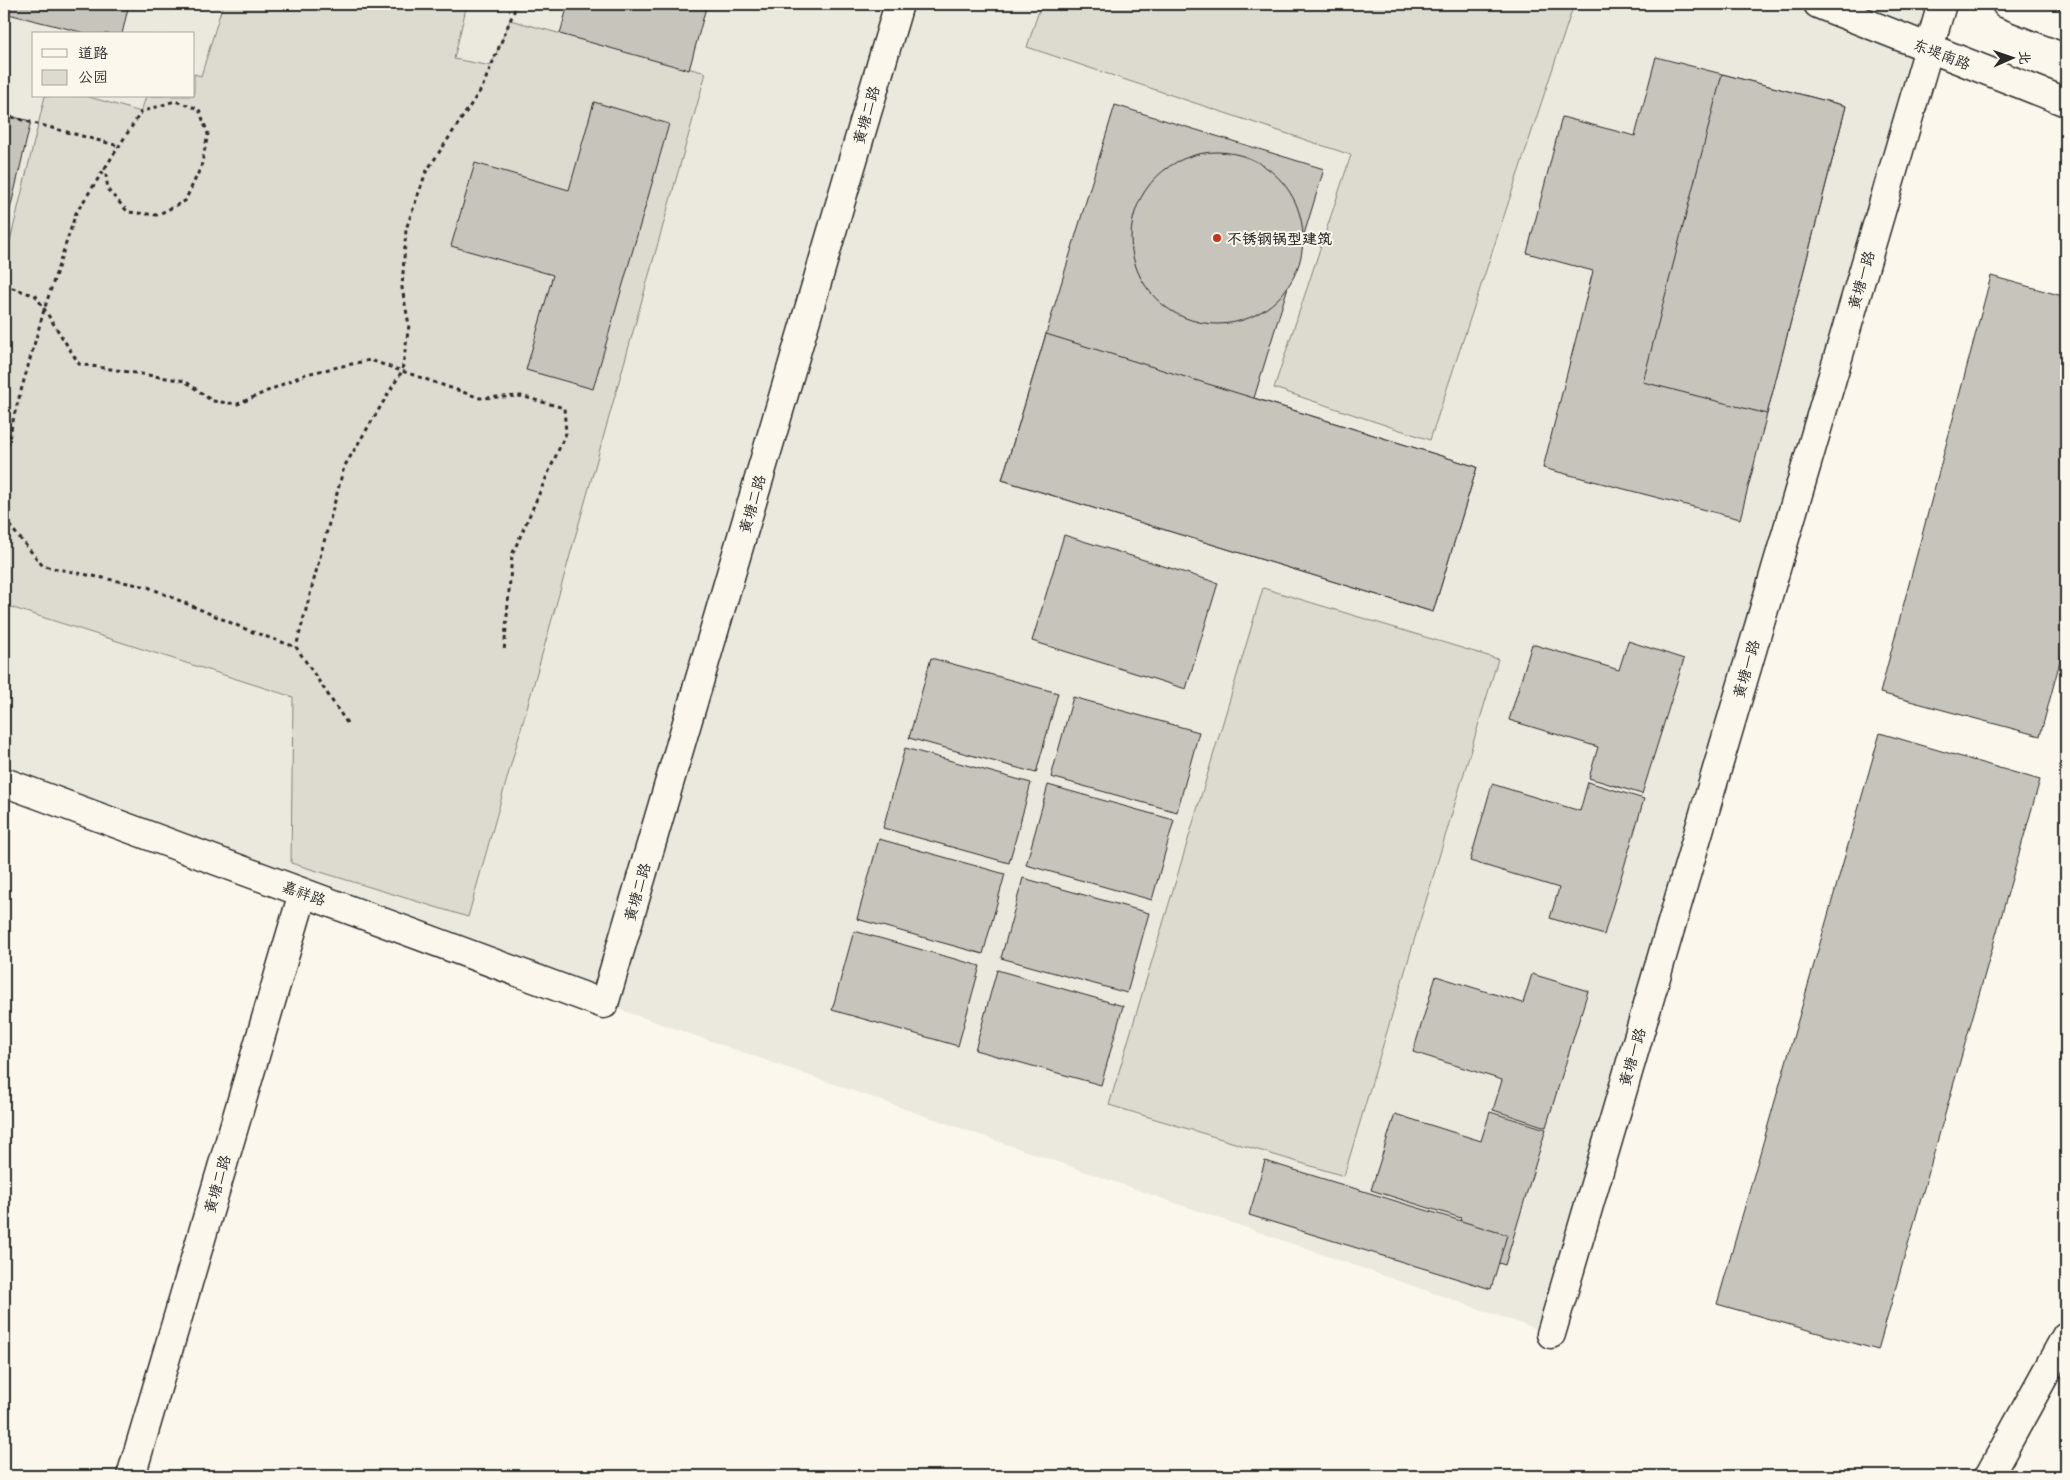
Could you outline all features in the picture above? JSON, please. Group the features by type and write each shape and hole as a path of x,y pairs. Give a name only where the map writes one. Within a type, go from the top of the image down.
{"street":[{"name":"黄塘二路","path":"604,1004 900,4"},
{"name":"东堤南路","path":"1818,4 2066,102"},
{"name":"黄塘一路","path":"1551,1334 1942,4"},
{"path":"2006,4 2066,27"},
{"name":"嘉祥路","path":"4,782 604,1004"},
{"name":"黄塘二路","path":"131,1476 303,893"},
{"path":"1989,1476 2066,1336"}],"path":[{"path":"296,647 344,467 402,371 409,325 402,288 406,229 426,172 482,88 517,4"},
{"path":"4,461 15,412 44,310 76,213 141,112 175,101 199,109 208,134 201,167 185,201 157,215 128,212 108,190 105,168"},
{"path":"4,115 119,146"},
{"path":"4,285 36,296 79,364 185,381 212,401 238,404 306,374 370,360 480,398 521,396 564,408 566,433 512,555 504,652"},
{"path":"4,519 43,566 148,587 250,631 296,647 348,724"}],"shaded area":[{"path":"4,4 1942,4 1551,1334 604,1004 4,782"}],"green space":[{"path":"223,4 467,4 454,59 491,66 510,20 706,73 468,917 291,863 293,697 4,605 4,266 45,98 93,98 141,112 145,98 195,98 195,74 201,76"},
{"path":"1041,4 1574,4 1430,440 1274,388 1351,155 1027,47"},
{"path":"1263,588 1498,659 1344,1176 1109,1105"}],"building":[{"path":"4,4 129,4 122,32 81,32 4,13"},
{"path":"568,4 707,4 689,70 560,34"},
{"path":"1656,57 1846,106 1740,519 1543,468 1593,271 1527,253 1562,117 1635,136"},
{"path":"1722,74 1846,106 1767,414 1643,382"},
{"path":"594,102 669,124 593,389 526,370 553,275 451,246 475,163 569,190"},
{"path":"1115,105 1324,169 1254,398 1477,467 1433,612 1002,480"},
{"path":"4,115 31,121 4,235"},
{"name":"不锈钢锅型建筑","path":"1217,152 1234,154 1250,159 1265,167 1283,184 1299,213 1303,238 1301,255 1296,271 1288,286 1271,304 1242,320 1217,324 1200,322 1184,317 1169,309 1151,292 1135,263 1131,238 1133,221 1138,205 1146,190 1163,172 1192,156"},
{"path":"1991,276 2066,297 2066,639 2040,736 1880,693"},
{"path":"1046,334 1477,467 1433,612 1002,480"},
{"path":"1064,535 1218,583 1186,689 1032,641"},
{"path":"1628,641 1684,659 1642,794 1589,778 1598,747 1509,720 1532,644 1619,670"},
{"path":"931,658 1058,693 1036,773 909,738"},
{"path":"1073,697 1199,732 1177,812 1051,777"},
{"path":"1880,733 2040,780 1878,1350 1717,1304"},
{"path":"905,748 1031,783 1009,863 883,828"},
{"path":"1588,782 1644,799 1604,935 1550,918 1559,888 1470,861 1492,784 1580,811"},
{"path":"1048,785 1174,820 1152,900 1026,865"},
{"path":"879,839 1005,874 983,954 857,919"},
{"path":"1023,878 1149,913 1127,993 1001,958"},
{"path":"854,931 980,966 958,1046 832,1010"},
{"path":"997,970 1123,1006 1101,1085 975,1050"},
{"path":"1532,974 1588,991 1546,1127 1493,1110 1502,1080 1413,1052 1436,976 1523,1003"},
{"path":"1490,1112 1546,1129 1505,1265 1452,1248 1461,1218 1371,1190 1395,1114 1481,1141"},
{"path":"1265,1161 1507,1235 1491,1289 1249,1215"}],"place":[{"name":"不锈钢锅型建筑","path":"1217,238"}]}
